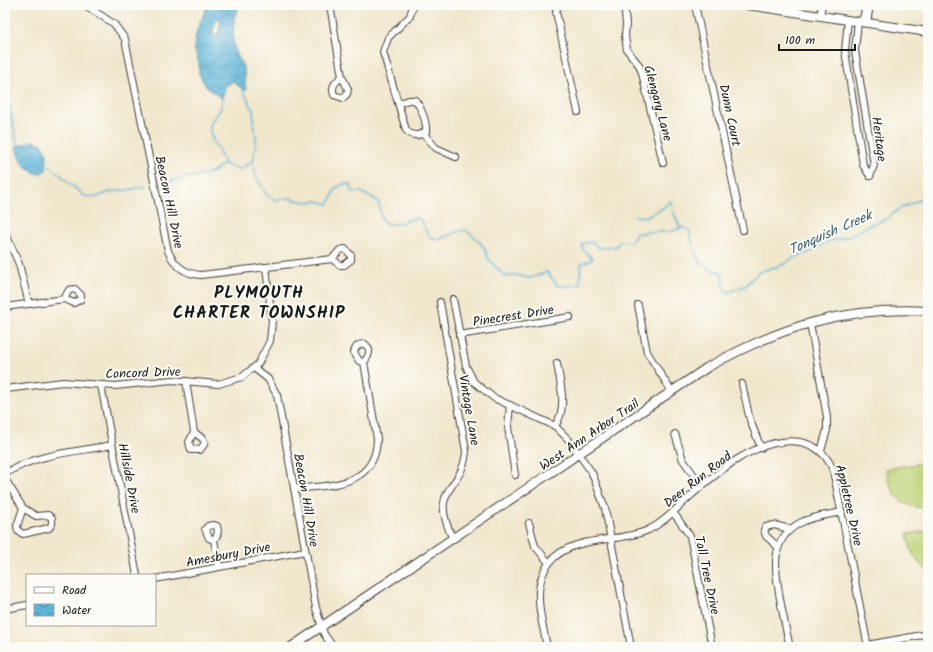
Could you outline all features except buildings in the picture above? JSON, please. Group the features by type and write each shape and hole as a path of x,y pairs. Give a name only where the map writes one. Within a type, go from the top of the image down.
{"street":[{"name":"Beacon Hill Drive","path":"84,5 114,24 125,39 168,251 173,261 185,271 201,275 332,259"},
{"path":"330,5 342,77"},
{"path":"399,103 415,100 419,105 426,127 426,132 416,136 410,134 406,130 383,52 388,38 410,16 413,5"},
{"path":"558,5 556,12 578,112"},
{"name":"Glengary Lane","path":"624,5 626,50 639,65 642,73 663,163"},
{"name":"Dunn Court","path":"695,5 744,230"},
{"path":"820,16 822,5"},
{"path":"757,6 928,32"},
{"name":"Heritage","path":"848,20 845,51 863,165 870,176 874,165 855,51 865,10 868,7"},
{"path":"848,66 857,65"},
{"name":"Heritage","path":"854,104 863,102"},
{"path":"423,133 436,148 456,156"},
{"path":"5,232 19,264 29,304"},
{"path":"254,368 266,352 272,332 266,267"},
{"path":"5,307 64,299"},
{"name":"Pinecrest Drive","path":"453,299 466,366 474,382 489,395 555,426 569,440 592,473 600,490 611,539 631,647"},
{"name":"Vintage Lane","path":"440,302 466,451 465,460 448,491 443,505 446,524 453,539"},
{"path":"638,305 647,352 672,392"},
{"name":"West Ann Arbor Trail","path":"291,647 708,368 747,346 779,333 810,323 843,315 872,311 928,311"},
{"name":"Pinecrest Drive","path":"459,335 570,317"},
{"path":"810,323 827,416 827,430 821,451"},
{"path":"294,489 347,482 361,475 371,464 376,452 377,439 364,362"},
{"path":"555,426 560,418 562,405 557,362"},
{"name":"Beacon Hill Drive","path":"254,368 268,379 277,395 316,608 324,634 333,647"},
{"name":"Concord Drive","path":"5,389 63,382 130,386 161,381 186,381 208,384 226,383 242,377 254,368"},
{"path":"186,381 194,432"},
{"path":"742,384 750,420 761,448"},
{"name":"Hillside Drive","path":"101,385 137,574"},
{"path":"510,405 508,427 515,475"},
{"path":"675,434 683,460 702,486"},
{"name":"Deer Run Road","path":"549,563 558,554 571,547 646,531 659,524 702,486 731,465 761,448 776,443 795,442 809,444 821,451"},
{"path":"5,474 18,466 36,460 112,445"},
{"name":"Appletree Drive","path":"821,451 833,470 867,646"},
{"path":"5,479 23,508 36,516 48,516 52,518 52,524 49,528 22,534 18,531 17,526 23,508"},
{"name":"Tall Tree Drive","path":"673,512 690,536 712,647"},
{"path":"790,647 775,572 778,547 790,529 809,519 842,512"},
{"path":"529,523 535,546 549,563 541,579 539,594 547,647"},
{"path":"778,547 766,536 764,530 766,527 774,524 790,529"},
{"path":"214,540 219,566"},
{"name":"Amesbury Drive","path":"156,579 306,551"},
{"path":"5,609 26,604"},
{"path":"867,646 928,634"}],"green space":[{"path":"928,462 928,508 910,506 904,503 894,493 886,469"},
{"path":"928,531 928,571 916,560 907,534"}],"water":[{"path":"208,5 240,5 234,18 233,39 235,51 244,69 246,90 243,90 233,81 226,86 222,98 207,88 199,74 199,63 194,48 197,29","holes":["217,20 221,20 218,36 212,35 215,23"]},
{"path":"33,141 42,144 47,154 46,170 40,174 27,168 18,156 17,146"}],"waterway":[{"name":"Tonquish Creek","path":"5,87 18,147"},
{"name":"Tonquish Creek","path":"243,90 253,110 256,140 253,163 256,176 266,194 274,200 288,198 305,202 317,201 328,204 335,190 339,186 350,184 353,192 361,192 378,201 382,218 386,223 394,224 419,218 430,236 438,239 466,230 478,240 485,249 488,259 506,277 514,275 531,278 547,272 558,286 580,285 581,264 593,259 583,250 582,245 584,243 592,242 599,248 615,247 620,242 631,242 637,233 673,231 683,227 689,231 698,260 707,268 722,273 725,290 729,292 745,286 759,272 785,264 794,257 815,250 825,242 847,237 870,225 884,220 901,208 928,196"},
{"path":"222,98 221,109 212,121 210,129 212,138 224,164"},
{"name":"Tonquish Creek","path":"161,183 210,173 224,164 240,169 253,161"},
{"name":"Tonquish Creek","path":"45,165 50,166 84,196 97,197 110,192 146,186"},
{"path":"635,216 645,217 663,208 670,201 680,228"}],"district":[{"name":"PLYMOUTH CHARTER TOWNSHIP","path":"259,302"}]}
